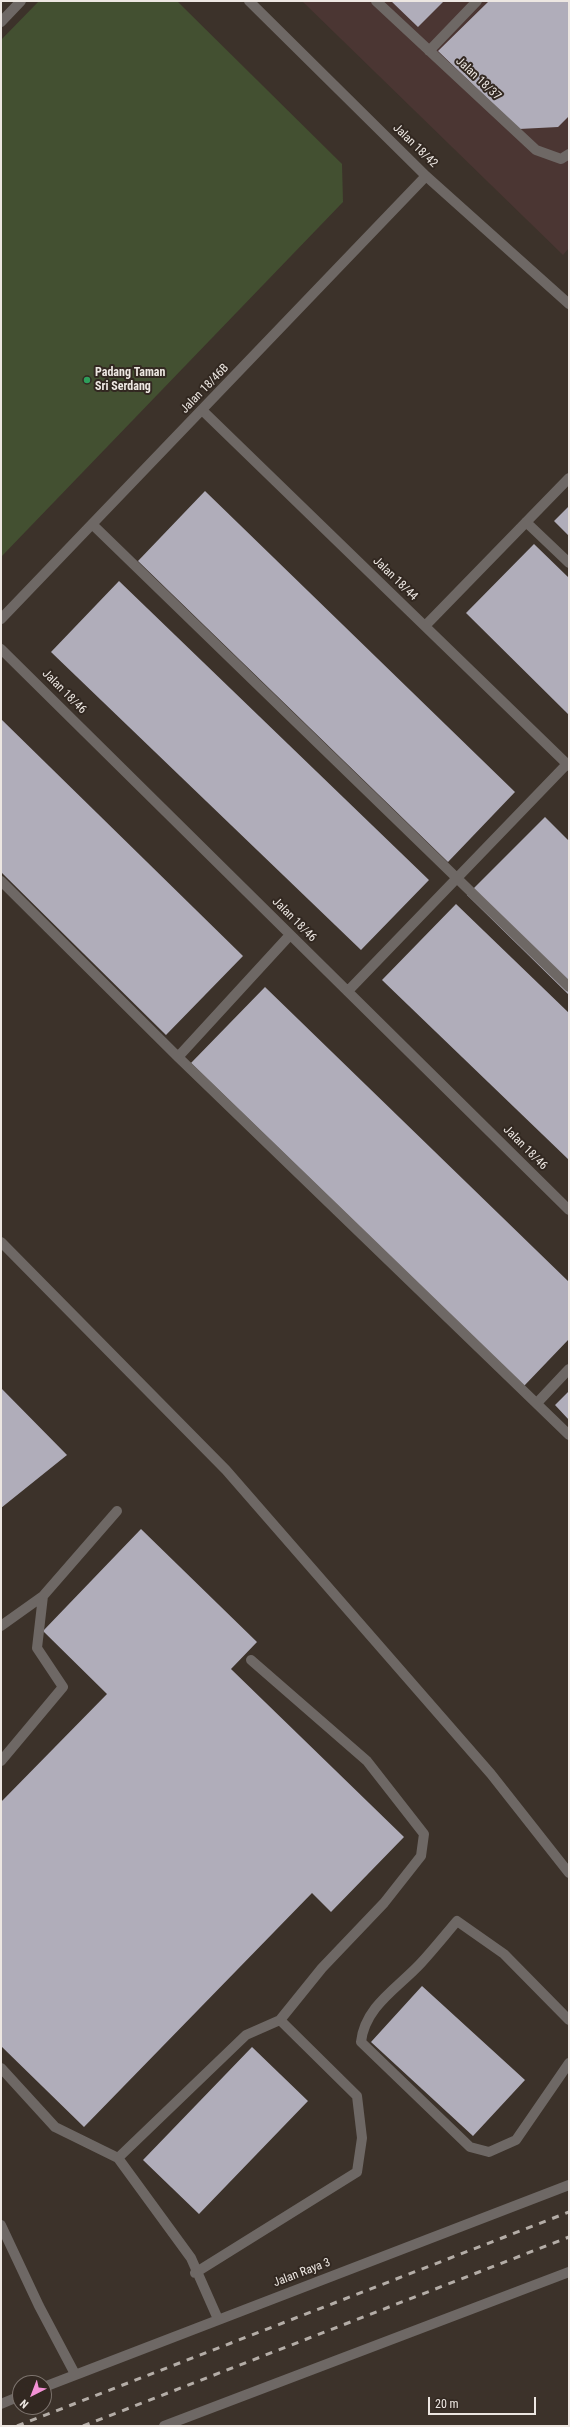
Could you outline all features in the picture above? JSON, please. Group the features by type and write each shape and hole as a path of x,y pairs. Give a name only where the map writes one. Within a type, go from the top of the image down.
{"street":[{"path":"1,22 21,1"},
{"name":"Jalan 18/42","path":"249,1 426,176 568,301"},
{"name":"Jalan 18/37","path":"376,1 536,150 561,159 569,154"},
{"path":"430,52 477,1"},
{"name":"Jalan 18/46B","path":"1,619 426,176"},
{"name":"Jalan 18/44","path":"202,410 568,765"},
{"path":"424,626 569,478"},
{"path":"526,522 569,563"},
{"path":"92,524 456,879 569,987"},
{"name":"Jalan 18/46","path":"1,649 569,1210"},
{"path":"348,991 568,765"},
{"path":"1,881 178,1056 569,1435"},
{"path":"178,1056 290,935"},
{"path":"1,1242 226,1470 491,1774 569,1872"},
{"path":"537,1403 569,1369"},
{"path":"1,1626 43,1596 117,1511"},
{"path":"1,1761 63,1687 37,1648 43,1596"},
{"path":"118,2158 246,2035 280,2020 322,1968 384,1903 421,1856 424,1834 366,1761 251,1660"},
{"path":"569,2020 504,1954 457,1921 420,1964 380,2001 363,2027 361,2042 470,2147 489,2152 516,2140 569,2063"},
{"path":"196,2272 357,2172 362,2138 357,2096 280,2020"},
{"path":"1,2068 55,2127 118,2158 191,2258 218,2319"},
{"name":"Jalan Raya 3","path":"52,2384 569,2185"},
{"path":"1,2225 39,2306 76,2374"},
{"path":"164,2426 569,2272"},
{"path":"1,2404 12,2399"}],"shaded area":[{"path":"302,1 569,1 569,248 563,255"}],"green space":[{"name":"Padang Taman Sri Serdang","path":"39,1 177,1 342,164 343,202 1,557 1,40"}],"building":[{"path":"391,1 444,1 418,27"},
{"path":"489,1 569,1 569,116 558,127 519,129 438,51"},
{"path":"205,491 515,792 448,862 138,561"},
{"path":"569,506 569,536 554,521"},
{"path":"534,544 569,578 569,715 466,613"},
{"path":"119,581 429,880 361,950 51,652"},
{"path":"1,719 243,956 166,1035 1,872"},
{"path":"545,817 569,841 569,995 467,895"},
{"path":"456,904 569,1013 569,1160 382,980"},
{"path":"265,987 569,1282 569,1339 524,1386 191,1063"},
{"path":"1,1388 67,1455 1,1508"},
{"path":"569,1391 569,1420 555,1405"},
{"path":"141,1529 257,1642 231,1669 404,1837 331,1912 312,1893 84,2127 1,2046 1,1802 107,1694 43,1631"},
{"path":"422,1986 525,2080 473,2136 371,2042"},
{"path":"252,2047 308,2101 199,2214 143,2160"}],"railway":[{"path":"17,2426 569,2212"},
{"path":"83,2426 569,2237"}],"place":[{"name":"Padang Taman Sri Serdang","path":"87,380"}]}
